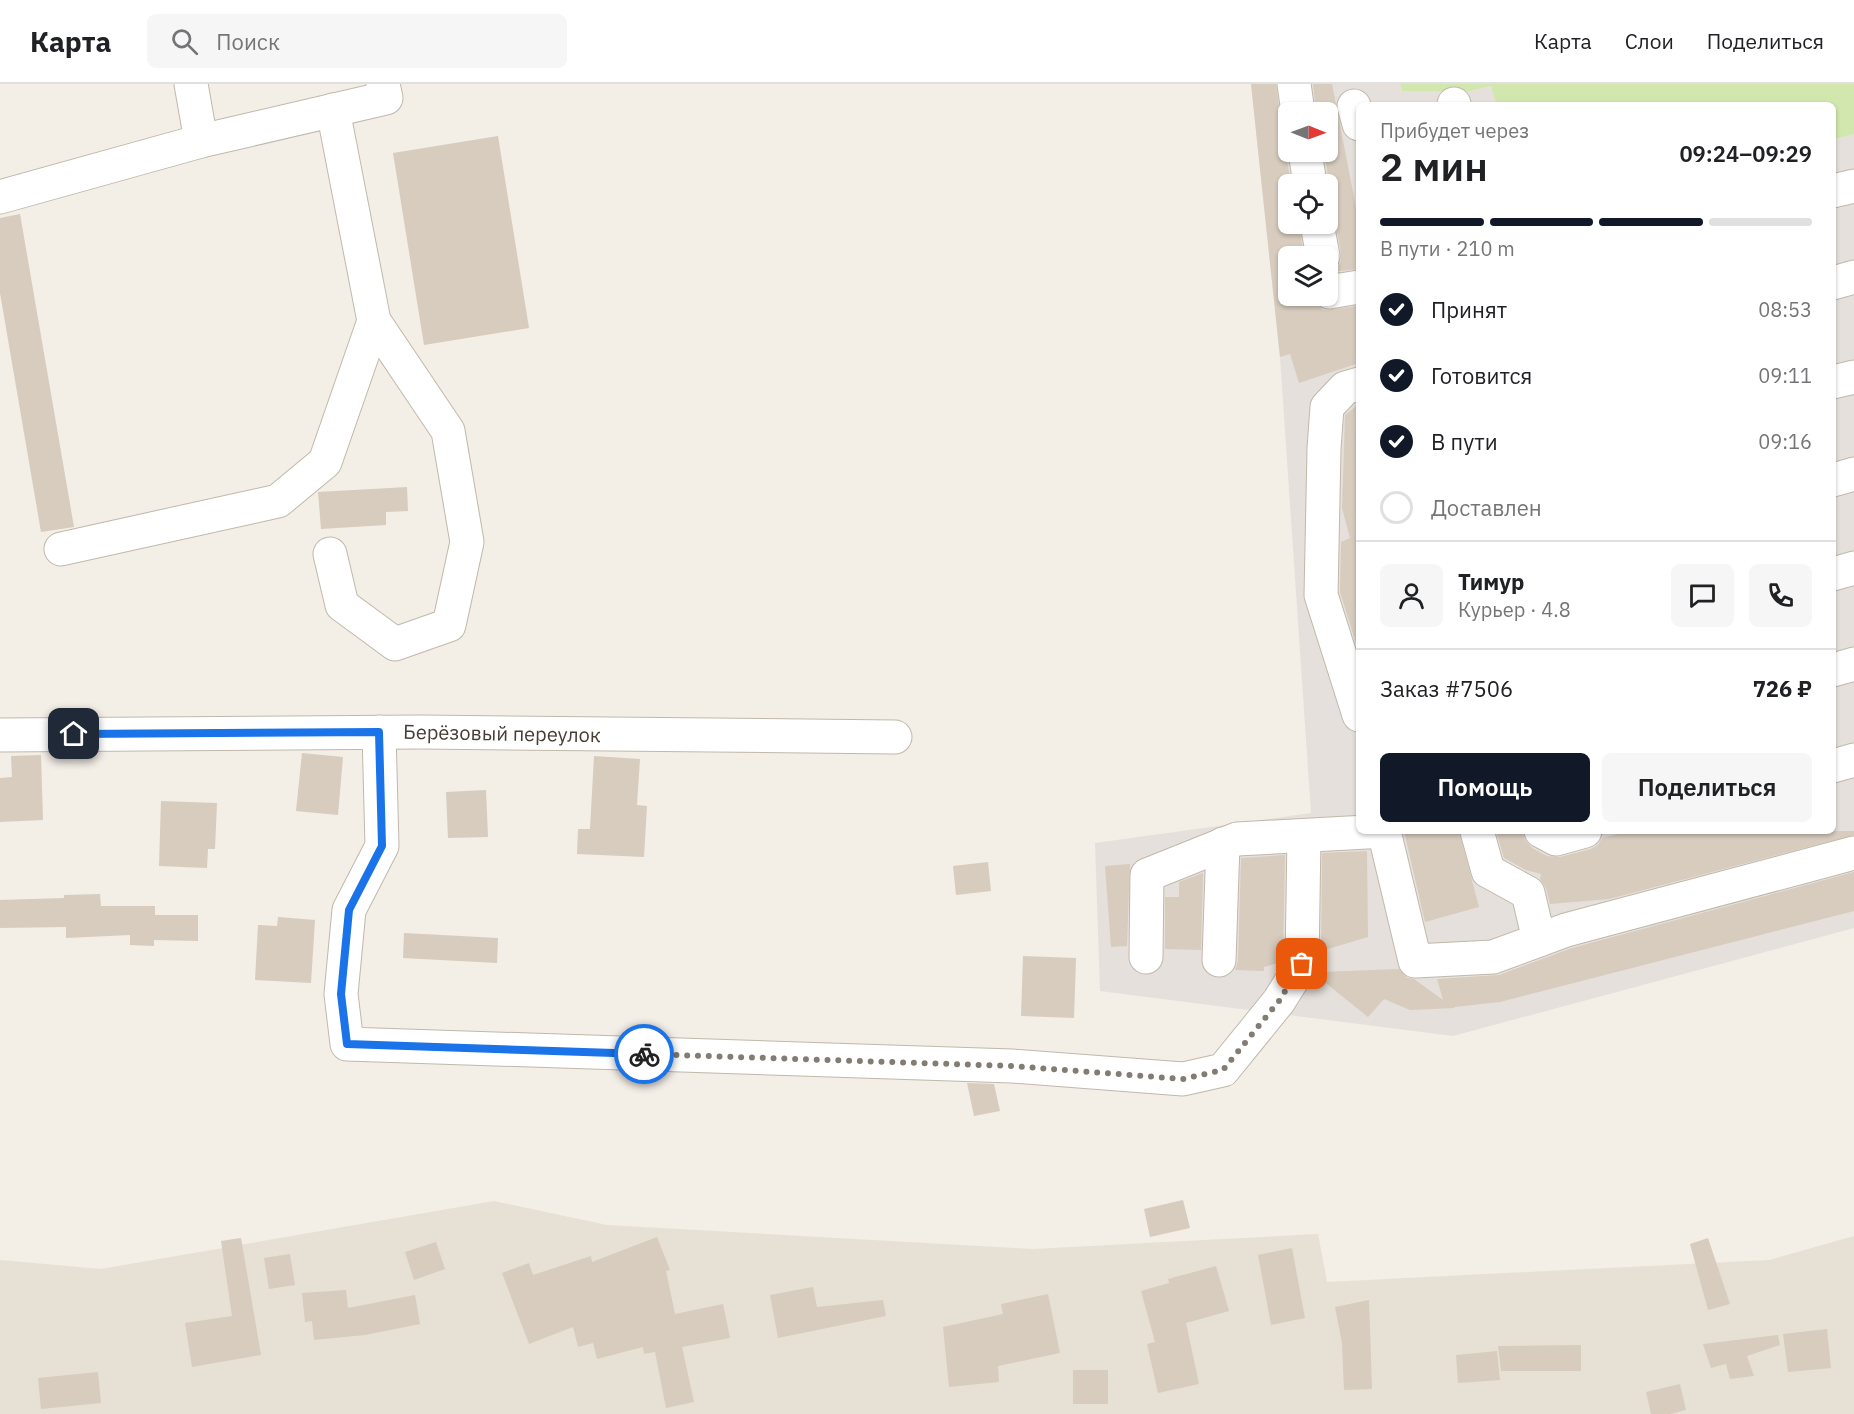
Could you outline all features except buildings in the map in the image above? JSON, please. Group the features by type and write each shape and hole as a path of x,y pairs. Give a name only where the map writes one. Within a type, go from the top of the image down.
{"street":[{"path":"191,84 201,141"},
{"path":"0,197 201,141 386,98 383,84"},
{"path":"1294,84 1297,102"},
{"path":"330,554 342,605 395,644 449,625 467,542 448,431 374,321 333,110"},
{"path":"1836,190 1854,186"},
{"path":"1836,282 1854,277"},
{"path":"1338,290 1356,288"},
{"path":"61,549 279,501 325,462 374,321"},
{"path":"1836,381 1854,377"},
{"path":"1356,385 1345,388 1327,406 1321,595 1356,706"},
{"path":"1836,479 1854,474"},
{"path":"1836,573 1854,568"},
{"path":"1836,669 1854,664"},
{"path":"379,732 382,846 349,910 341,994 347,1044 1012,1066 1183,1079 1223,1070 1279,1001 1302,964 1304,836"},
{"name":"Берёзовый переулок","path":"0,735 379,732 895,737"},
{"path":"1836,765 1854,760"},
{"path":"1146,957 1147,875 1237,839 1356,833"},
{"path":"1385,834 1415,961 1493,957 1566,930 1854,854"},
{"path":"1478,834 1488,871 1528,893 1539,940"},
{"path":"1547,834 1556,838 1573,834"},
{"path":"1219,960 1223,844"}],"shaded area":[{"path":"1251,84 1400,84 1402,91 1467,92 1491,86 1495,102 1356,102 1356,834 1836,834 1836,139 1854,134 1854,928 1453,1036 1100,991 1095,843 1311,813 1280,357"},
{"path":"494,1201 607,1225 1033,1249 1318,1234 1327,1282 1769,1260 1854,1236 1854,1414 0,1414 0,1260 101,1269"}],"green space":[{"path":"1400,84 1854,84 1854,134 1836,139 1836,102 1495,102 1491,86 1467,92 1402,91"}],"way so far":[{"path":"644,1054 1012,1066 1183,1079 1223,1070 1279,1001 1302,964"}],"route":[{"path":"74,734 379,732 382,846 349,910 341,994 347,1044 644,1054"}]}
